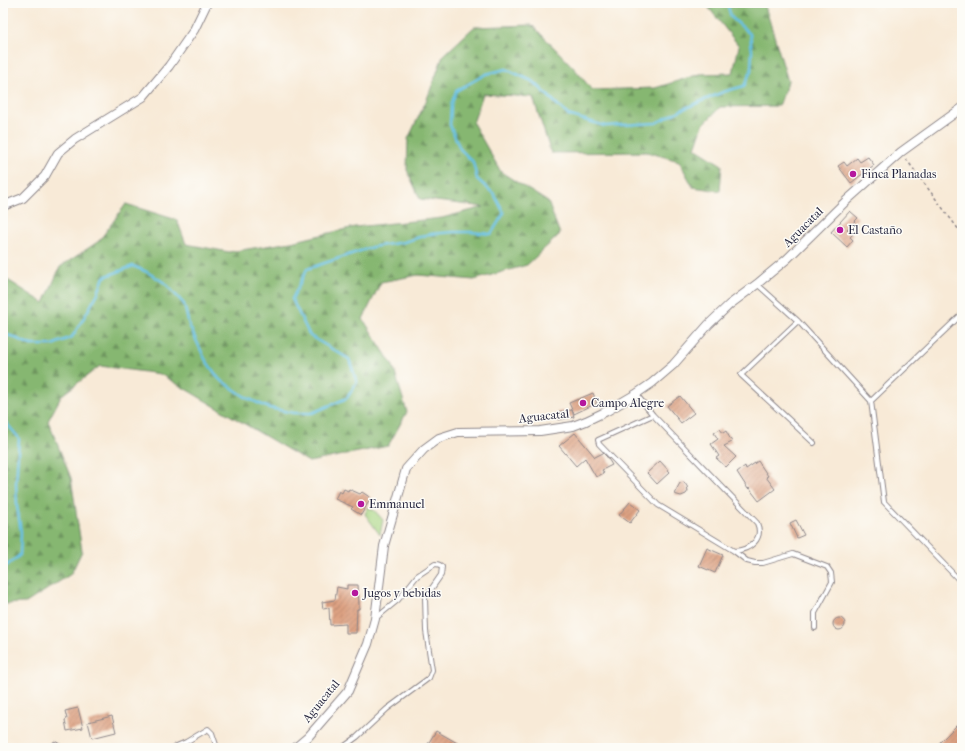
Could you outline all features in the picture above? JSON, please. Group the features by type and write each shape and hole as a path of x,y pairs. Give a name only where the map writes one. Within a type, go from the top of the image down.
{"street":[{"path":"3,206 23,198 44,176 58,153 75,139 143,97 174,60 194,30 207,3"},
{"name":"Aguacatal","path":"295,748 308,737 348,691 368,644 375,619 384,546 406,469 424,449 439,438 458,432 540,431 573,426 607,411 636,394 652,383 673,365 709,324 729,305 787,259 846,201 901,152 962,108"}],"lane":[{"path":"757,284 798,321 872,401 884,502 962,583"},
{"path":"872,401 962,314"},
{"path":"798,321 742,375 814,443"},
{"path":"636,394 653,415 757,522 759,534 756,541 741,550 734,550"},
{"path":"653,415 598,440 599,444 658,505 734,550 747,561 763,563 793,554 827,567 832,582 815,613 815,628"},
{"path":"342,748 387,710 429,678 432,670 426,631 426,598 441,575 442,567 440,564 435,564 417,576 398,600 375,619"},
{"path":"172,748 208,730 212,734 217,748"},
{"path":"54,744 62,748"}],"path":[{"path":"901,152 962,234"}],"green space":[{"path":"705,3 762,3 765,6 788,81 779,106 720,107 703,125 695,148 722,165 720,191 693,187 679,161 647,152 551,153 533,97 483,94 473,123 501,172 548,202 560,234 527,265 474,280 418,275 381,282 363,319 393,366 407,412 388,446 309,462 160,374 100,366 62,395 48,421 71,478 82,551 71,574 26,603 3,604 3,277 44,303 60,267 99,241 126,204 177,220 186,244 229,252 291,242 355,227 442,218 484,207 420,199 407,170 408,139 427,99 443,56 474,27 532,25 574,68 592,90 655,88 700,74 733,73 739,46"},
{"path":"368,507 375,511 383,520 380,535 365,514"}],"building":[{"name":"Finca Planadas","path":"868,157 874,165 851,183 838,166 844,162 847,166 857,158 860,162"},
{"name":"El Castaño","path":"850,211 858,218 847,229 853,234 850,237 853,240 847,247 831,232"},
{"name":"Campo Alegre","path":"593,393 597,403 574,414 569,403"},
{"path":"680,396 694,413 681,423 667,406"},
{"path":"572,410 574,417 558,420 557,412"},
{"path":"720,429 723,433 726,431 732,442 724,446 736,457 726,467 716,458 719,456 711,444 718,439 714,433"},
{"path":"575,433 595,457 603,453 607,457 612,465 602,470 604,473 596,477 585,458 576,466 559,446"},
{"path":"660,461 670,472 657,484 647,473"},
{"path":"758,461 768,476 766,477 775,489 759,501 749,488 748,489 737,472 745,466 746,469"},
{"path":"684,482 688,491 686,494 681,496 674,494 680,483"},
{"path":"344,489 348,491 349,489 360,494 362,492 371,498 361,515 351,509 353,507 335,499 339,491 342,493"},
{"path":"630,502 640,510 630,523 619,515"},
{"path":"796,520 804,535 797,538 790,523"},
{"path":"707,548 723,555 715,573 699,566"},
{"path":"347,585 358,585 359,609 357,609 356,633 346,633 346,624 330,625 329,608 323,609 322,602 335,600 337,587 347,589"},
{"path":"837,618 841,618 845,624 841,630 837,630 833,626 833,622"},
{"path":"78,708 83,728 67,731 65,711"},
{"path":"112,716 116,732 92,738 88,722"},
{"path":"957,725 962,730 962,748 934,748"},
{"path":"436,731 466,748 435,748 428,744"}],"waterway":[{"path":"3,334 31,345 52,345 72,337 98,293 104,277 133,266 147,272 165,283 184,304 189,325 205,359 219,379 247,398 269,408 294,413 312,413 347,398 357,382 349,359 310,336 292,299 307,269 372,247 404,242 429,234 454,232 491,234 504,213 494,194 477,179 473,162 460,149 450,125 451,105 456,91 486,74 506,69 534,82 568,115 605,126 656,123 681,110 723,92 744,86 751,71 752,51 750,34 731,17 727,3"},
{"path":"3,419 19,438 16,484 17,506 21,532 20,555 3,567"}],"place":[{"name":"Finca Planadas","path":"853,174"},
{"name":"El Castaño","path":"840,230"},
{"name":"Campo Alegre","path":"583,403"},
{"name":"Emmanuel","path":"361,504"},
{"name":"Jugos y bebidas","path":"355,593"}]}
